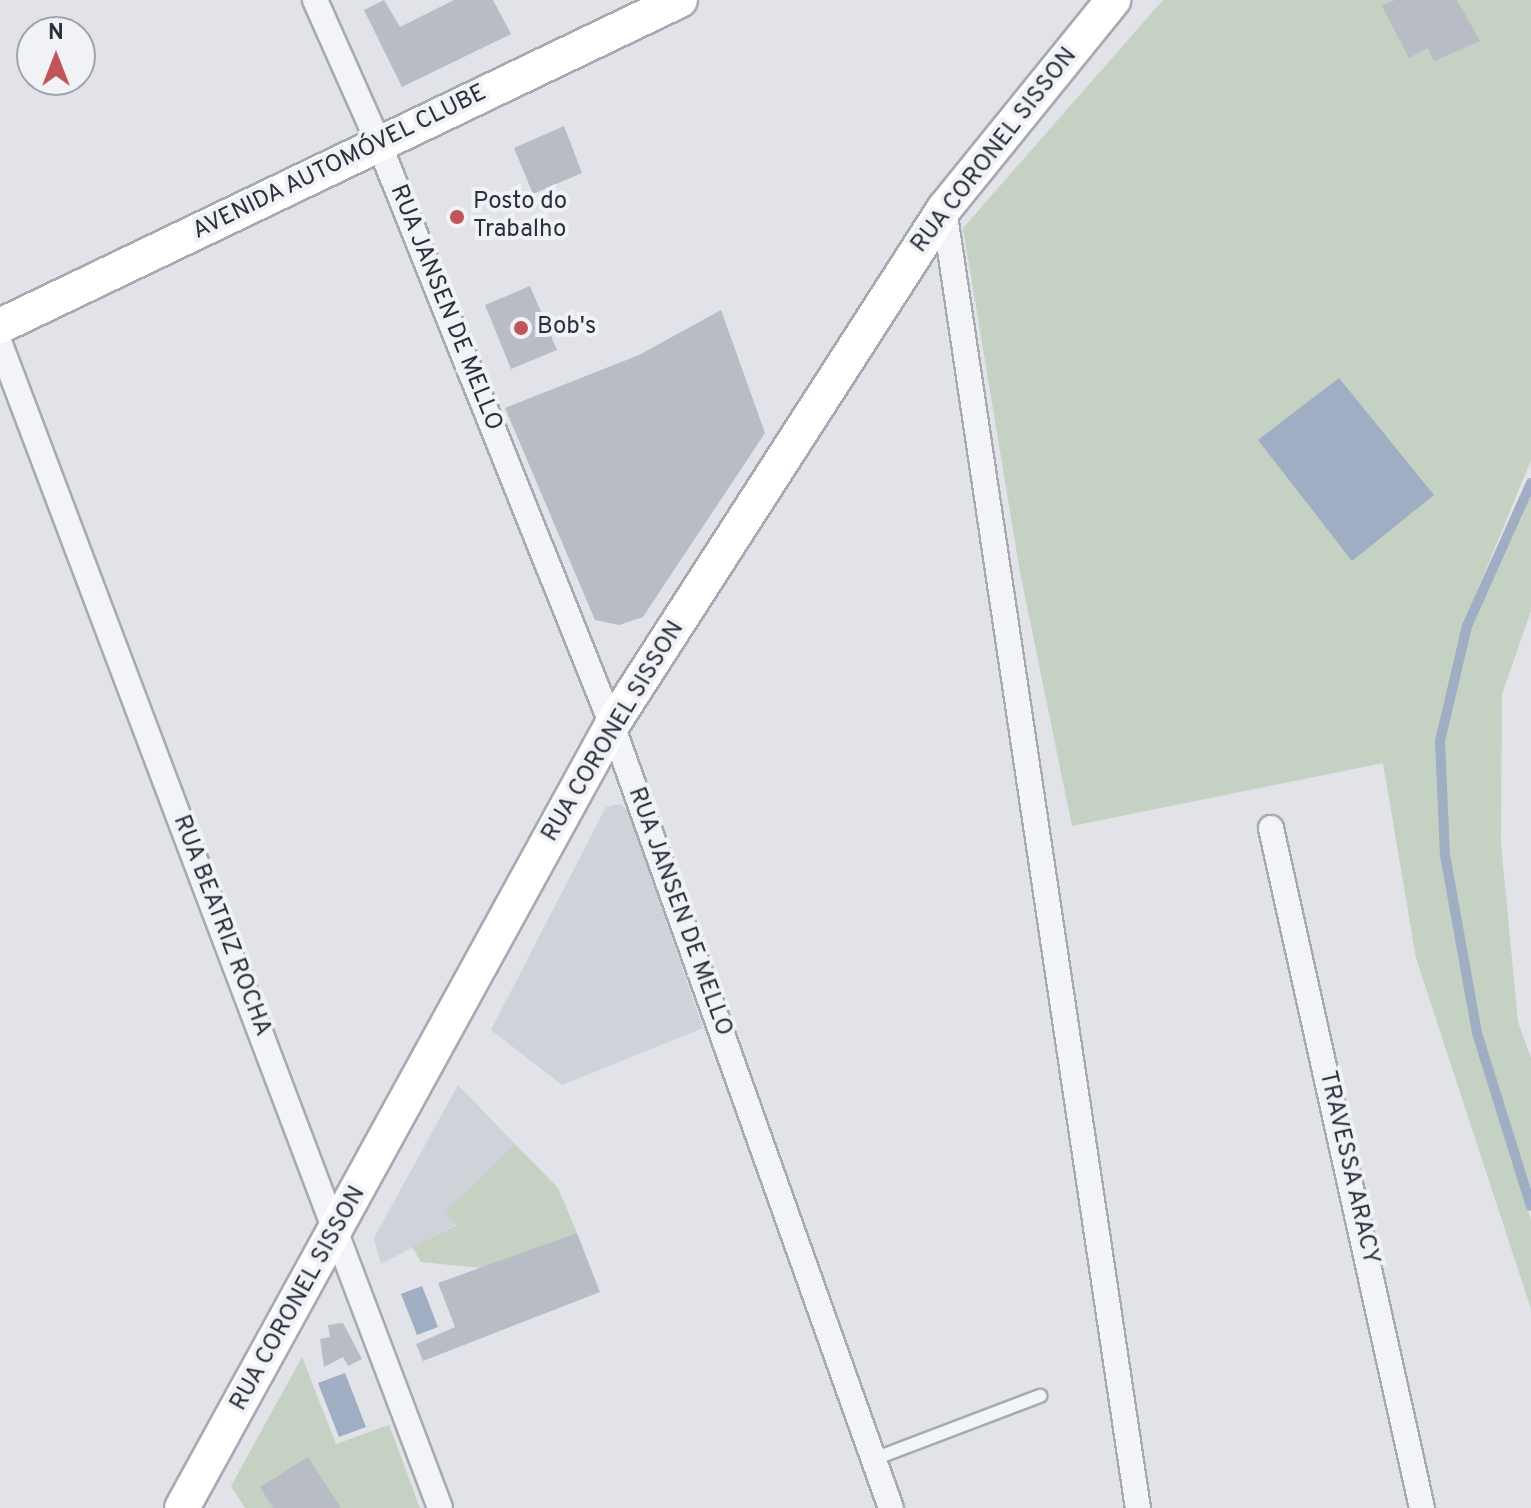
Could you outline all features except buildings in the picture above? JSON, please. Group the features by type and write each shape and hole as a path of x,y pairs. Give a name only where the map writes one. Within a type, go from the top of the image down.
{"main road":[{"name":"AVENIDA AUTOMÓVEL CLUBE","path":"0,326 680,0"},
{"name":"RUA CORONEL SISSON","path":"182,1508 338,1232 612,725 944,209 1113,0"}],"street":[{"name":"RUA JANSEN DE MELLO","path":"315,0 379,144 612,725 891,1508"},
{"path":"944,209 1138,1508"},
{"name":"RUA BEATRIZ ROCHA","path":"0,344 440,1508"},
{"name":"TRAVESSA ARACY","path":"1271,828 1422,1508"}],"lane":[{"path":"874,1459 1040,1396"}],"shaded area":[{"path":"620,804 628,811 703,1028 562,1085 491,1030 606,807"},
{"path":"458,1085 515,1144 445,1211 457,1224 381,1264 374,1238"}],"green space":[{"path":"1163,0 1531,0 1531,460 1464,623 1440,741 1442,855 1473,1033 1531,1220 1531,1309 1416,958 1383,763 1072,826 1020,572 963,228"},
{"path":"1531,491 1531,611 1502,694 1501,843 1518,1022 1531,1058 1531,1193 1480,1031 1449,852 1443,741 1470,627"},
{"path":"515,1144 558,1188 577,1233 481,1268 421,1262 412,1247 457,1225 445,1211"},
{"path":"302,1357 336,1444 389,1425 420,1508 245,1508 231,1486"}],"water":[{"path":"1339,378 1434,495 1352,561 1258,440"},
{"path":"422,1286 438,1327 417,1335 401,1294"},
{"path":"345,1373 366,1427 339,1437 318,1383"}],"waterway":[{"path":"1531,483 1467,626 1440,741 1445,855 1477,1033 1531,1206"}],"place":[{"name":"Posto do Trabalho","path":"457,217"},
{"name":"Bob's","path":"521,328"}]}
